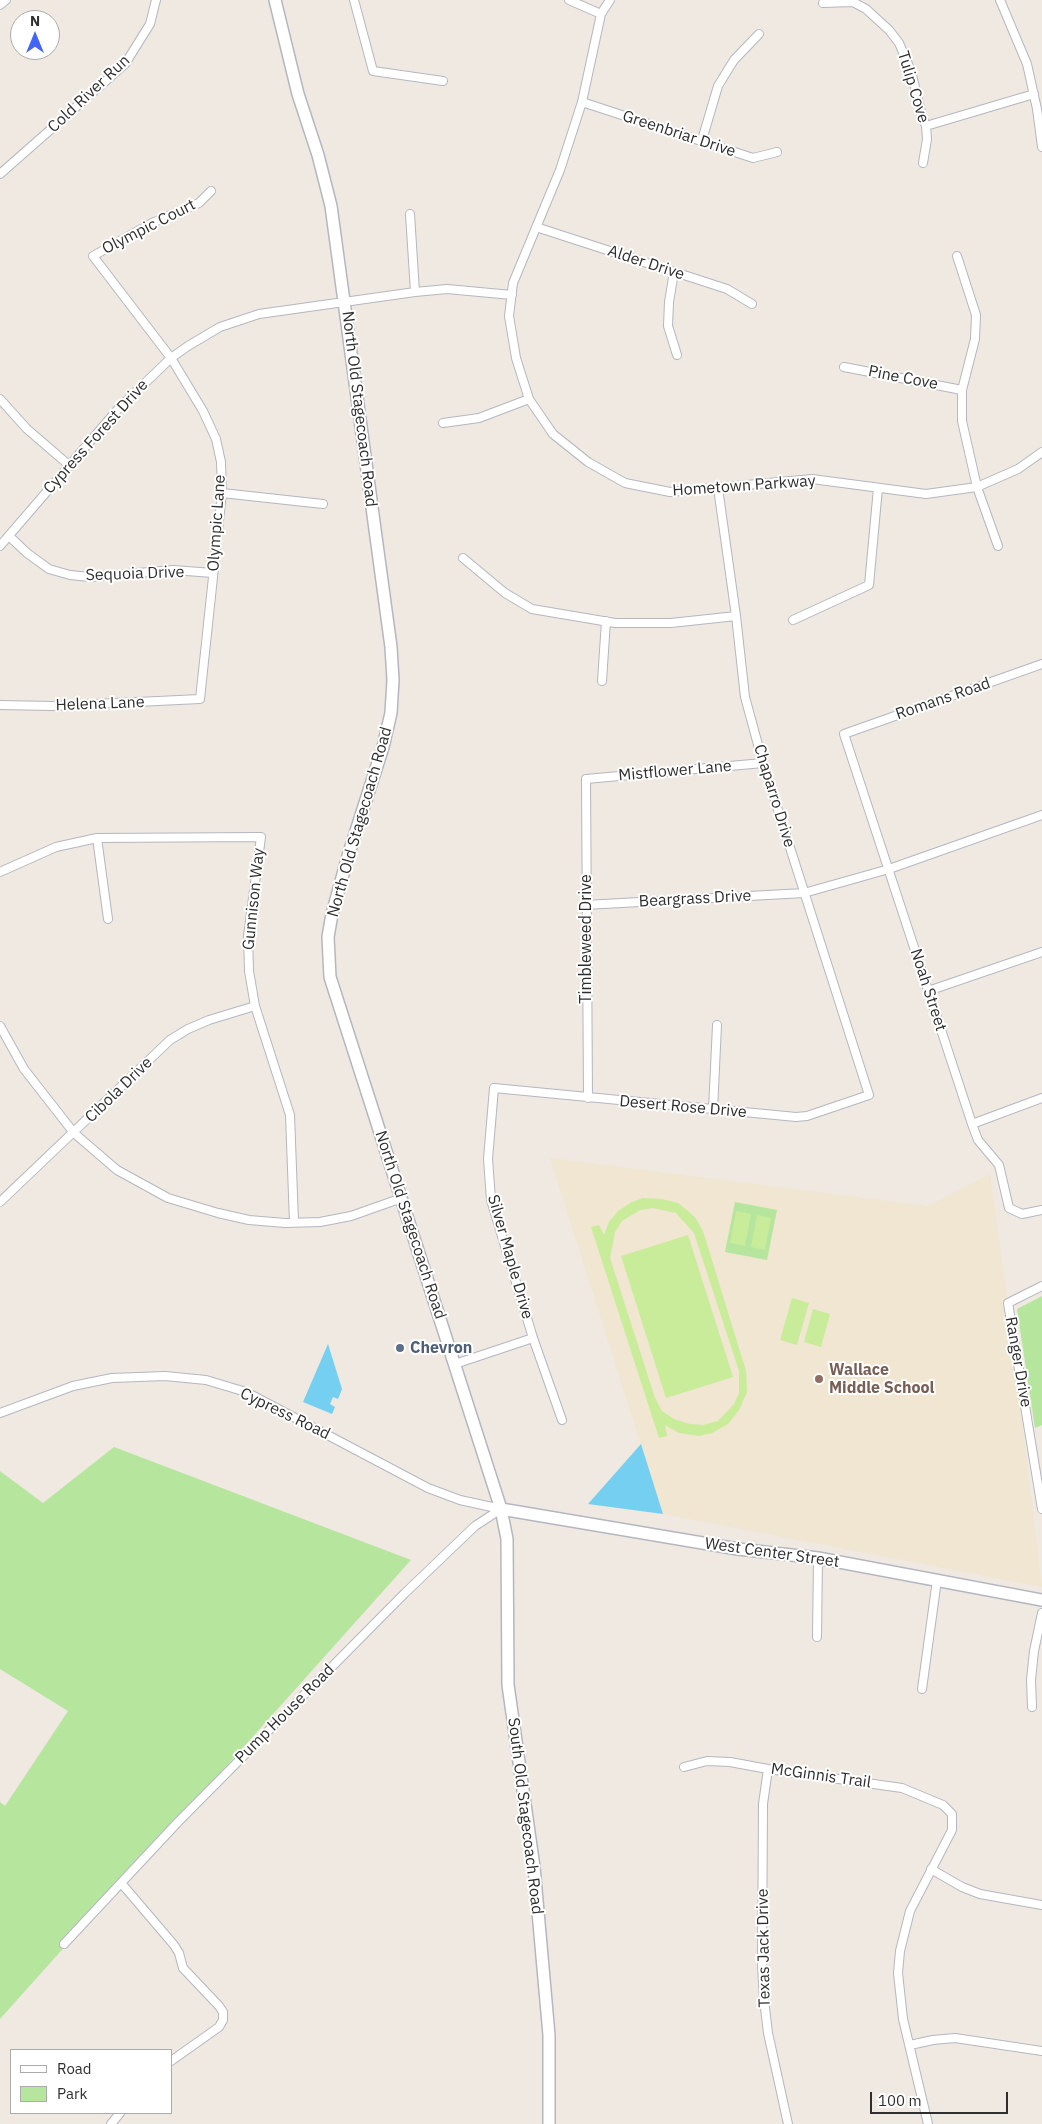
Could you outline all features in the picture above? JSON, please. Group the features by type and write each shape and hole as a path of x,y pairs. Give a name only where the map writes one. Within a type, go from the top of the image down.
{"street":[{"path":"0,5 6,0"},
{"name":"Cold River Run","path":"0,174 125,64 150,24 156,0"},
{"name":"North Old Stagecoach Road","path":"275,0 298,94 318,155 331,206 391,647 393,680 391,713 383,747 348,856 332,914 328,937 328,956 334,992 501,1509"},
{"path":"354,0 374,71 443,81"},
{"path":"569,0 601,14"},
{"name":"Hometown Parkway","path":"610,0 601,14 582,102 560,170 513,283 509,316 516,358 529,399 553,434 588,462 625,484 670,492 812,480 926,494 977,487 1018,469 1042,452"},
{"path":"1010,0 1001,2 1027,64 1034,94 1042,147"},
{"name":"Tulip Cove","path":"823,2 853,2 866,9 889,30 899,43 911,71 926,126 927,139 922,163"},
{"path":"702,140 718,86 734,60 759,34"},
{"path":"926,126 1034,94"},
{"name":"Greenbriar Drive","path":"582,102 753,158 777,152"},
{"name":"Olympic Court","path":"171,358 93,256 152,223 199,203 211,191"},
{"path":"410,214 415,292"},
{"name":"Alder Drive","path":"536,227 727,289 752,304"},
{"path":"957,256 976,315 976,339 962,390 962,421 977,487 998,546"},
{"path":"674,272 669,302 668,326 676,355"},
{"name":"Cypress Forest Drive","path":"0,546 118,409 171,358 220,327 259,314 415,292 447,289 512,295"},
{"name":"Olympic Lane","path":"171,358 203,411 216,439 221,462 222,493 200,699"},
{"name":"Pine Cove","path":"844,367 962,390"},
{"path":"0,399 27,429 70,466"},
{"path":"443,423 479,418 529,399"},
{"name":"Chaparro Drive","path":"718,488 745,697 763,763 869,1095"},
{"path":"793,620 869,585 878,488"},
{"path":"222,493 323,504"},
{"name":"Sequoia Drive","path":"8,536 49,569 70,575 90,577 173,570 213,573"},
{"path":"463,558 505,593 532,610 606,621 671,623 736,616"},
{"path":"602,681 606,621"},
{"name":"Romans Road","path":"844,734 1042,664"},
{"name":"Helena Lane","path":"0,705 52,706 200,699"},
{"name":"Noah Street","path":"844,734 978,1140 1000,1165 1009,1208 1022,1214 1042,1210"},
{"name":"Mistflower Lane","path":"586,779 763,763"},
{"name":"Timbleweed Drive","path":"586,779 588,1098"},
{"path":"889,870 1042,815"},
{"name":"Gunnison Way","path":"0,872 56,847 96,838 261,837 248,936 249,971 255,1006 290,1115 294,1222"},
{"path":"96,838 108,919"},
{"name":"Beargrass Drive","path":"586,905 804,893 889,870"},
{"path":"928,991 1042,952"},
{"name":"Cibola Drive","path":"0,1202 170,1040 188,1029 209,1020 255,1006"},
{"path":"713,1110 717,1025"},
{"path":"0,1026 24,1069 74,1133 117,1170 168,1198 249,1220 320,1222 351,1216 402,1198"},
{"name":"Desert Rose Drive","path":"494,1088 796,1117 807,1116 869,1095"},
{"name":"Silver Maple Drive","path":"494,1088 488,1159 491,1200 533,1338 562,1420"},
{"path":"972,1124 1042,1098"},
{"name":"Ranger Drive","path":"1042,1286 1008,1303 1042,1509"},
{"path":"455,1364 533,1338"},
{"name":"Cypress Road","path":"0,1412 73,1386 112,1378 165,1376 206,1380 246,1392 428,1488 460,1500 501,1509"},
{"name":"West Center Street","path":"501,1509 728,1548 818,1558 1042,1600"},
{"name":"Pump House Road","path":"64,1944 184,1816 405,1593 475,1526 501,1509"},
{"name":"South Old Stagecoach Road","path":"501,1509 507,1539 508,1685 534,1867 549,2035 549,2124"},
{"path":"817,1636 818,1558"},
{"path":"922,1689 937,1580"},
{"path":"1032,1707 1031,1680 1034,1651 1042,1614"},
{"name":"McGinnis Trail","path":"684,1767 715,1762 730,1762 902,1788 943,1805 952,1814 952,1830 931,1869"},
{"name":"Texas Jack Drive","path":"768,1769 763,1804 762,1965 768,2033 788,2124"},
{"path":"928,2124 903,2018 898,1973 900,1952 910,1911 931,1869 962,1887 980,1894 1042,1905"},
{"path":"122,1884 174,1945 179,1952 183,1968 223,2012 223,2020 219,2027 172,2060"},
{"path":"910,2045 955,2038 1042,2051"},
{"path":"111,2124 119,2114"}],"shaded area":[{"name":"Wallace Middle School","path":"550,1158 928,1206 990,1174 1007,1296 1042,1587 663,1514"}],"green space":[{"path":"643,1198 662,1199 678,1203 695,1217 703,1231 746,1371 747,1392 739,1410 728,1424 712,1433 699,1436 679,1433 665,1425 667,1436 659,1438 591,1227 599,1225 604,1235 609,1222 618,1211 630,1203","holes":["653,1208 676,1213 694,1233 739,1371 739,1393 734,1404 718,1421 703,1425 690,1424 674,1419 662,1411 655,1398 610,1258 615,1232 622,1221 640,1210"]},
{"path":"735,1202 777,1210 767,1260 725,1252"},
{"path":"736,1211 751,1214 745,1246 730,1243"},
{"path":"757,1215 771,1218 765,1250 751,1247"},
{"path":"688,1235 733,1377 666,1398 621,1256"},
{"path":"1042,1296 1042,1425 1035,1428 1017,1309"},
{"path":"792,1298 809,1303 797,1345 780,1340"},
{"path":"813,1309 830,1314 821,1347 804,1342"},
{"path":"114,1447 411,1560 0,2019 0,1802 5,1806 68,1711 0,1669 0,1471 43,1503"}],"water":[{"path":"328,1344 342,1389 338,1399 333,1397 330,1404 335,1407 332,1414 303,1402"},
{"path":"641,1444 663,1514 588,1504"}],"place":[{"name":"Chevron","path":"400,1348"},
{"name":"Wallace Middle School","path":"819,1379"}]}
